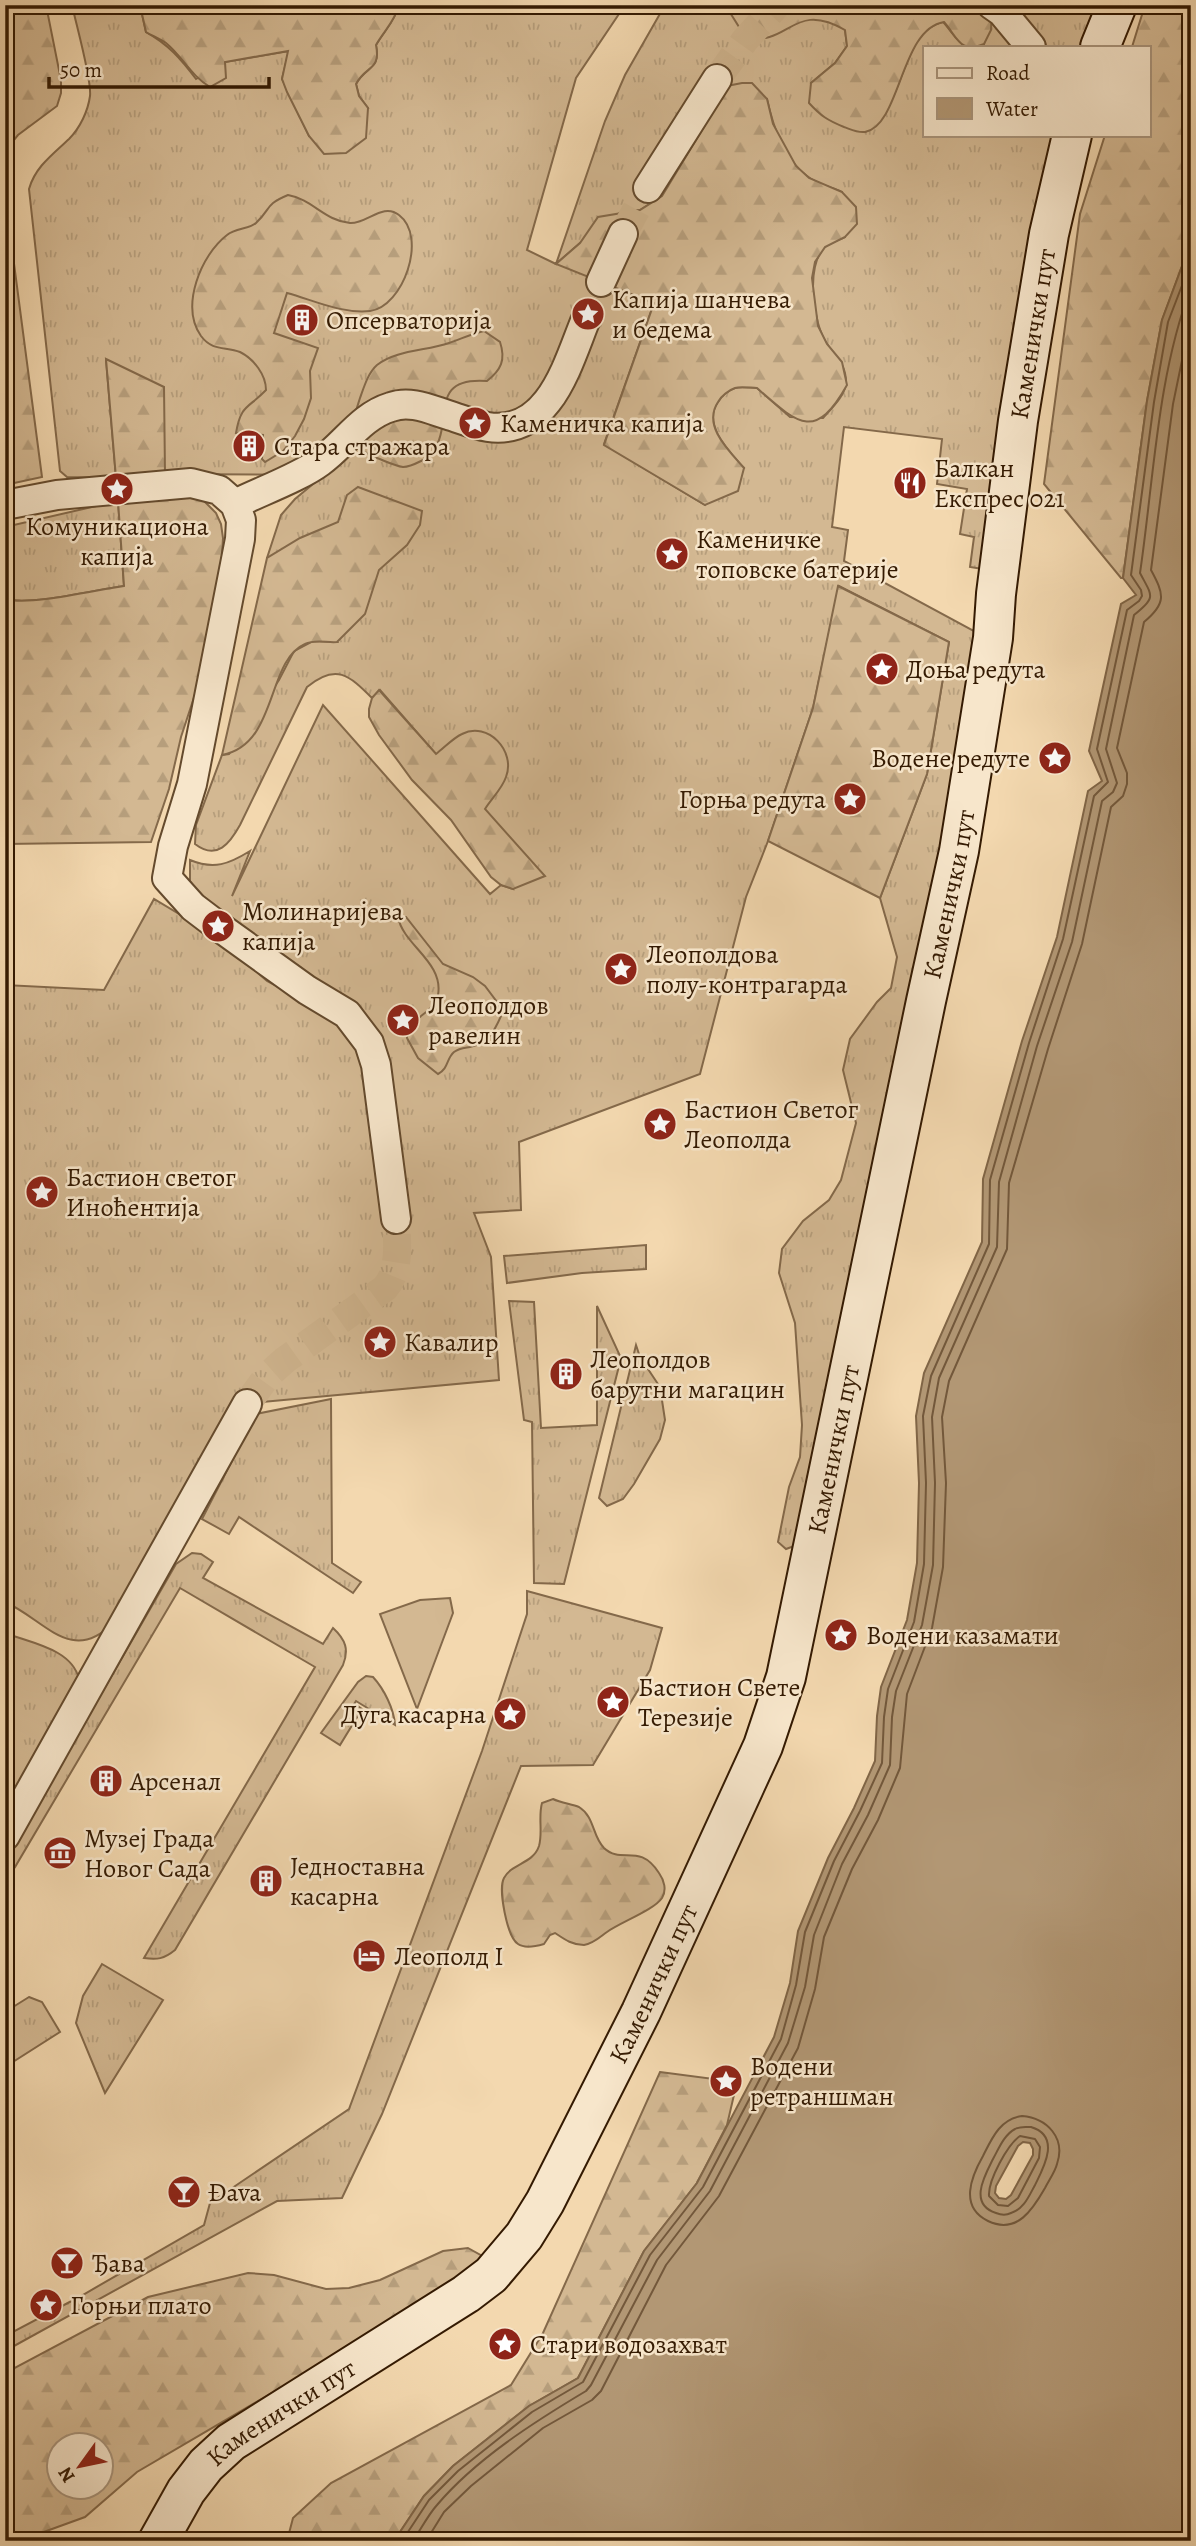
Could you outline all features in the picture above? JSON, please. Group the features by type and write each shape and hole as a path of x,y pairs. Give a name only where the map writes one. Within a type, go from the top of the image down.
{"main road":[{"path":"1100,46 1118,5"},
{"name":"Каменички пут","path":"158,2541 186,2491 200,2473 232,2442 467,2294 491,2274 524,2236 545,2202 641,2012 763,1746 786,1677 959,851 993,638 1018,421 1049,234 1069,140"}],"street":[{"path":"992,5 1002,12 1030,46"},
{"path":"648,188 718,79"},
{"path":"601,282 623,234"},
{"path":"235,503 320,462 365,420 393,406 415,404 489,427 502,427 529,419 544,407 555,391 588,314"},
{"path":"5,505 57,495 191,483 219,491 235,503 241,520 240,539 192,784 173,846 167,878 193,907 307,990 347,1014 362,1031 376,1065 396,1219"},
{"path":"5,1836 247,1404"}],"green space":[{"path":"5,5 46,5 61,80 61,93 57,106 18,135 5,151"},
{"path":"72,5 140,5 146,32 174,52 196,79 225,62 289,51 282,79 309,136 368,108 359,96 356,84 375,64 376,45 399,5 625,5 576,78 527,250 556,264 605,121 625,75 665,5 729,5 729,11 771,35 799,15 807,13 815,12 834,21 845,30 847,46 835,63 811,83 865,132 878,122 888,107 918,40 929,28 943,22 965,46 923,46 923,136 1057,136 983,569 970,567 974,537 960,534 967,489 937,484 942,439 844,427 832,527 848,530 844,561 974,631 971,723 797,1545 786,1549 778,1542 789,1487 800,1457 802,1425 795,1323 779,1273 782,1249 803,1221 829,1200 841,1180 856,1123 843,1070 850,1039 877,1002 891,988 897,957 880,898 927,774 949,642 839,586 813,708 746,897 700,1074 519,1142 521,1210 474,1213 491,1257 499,1380 231,1405 112,1624 97,1636 70,1640 5,1602 5,985 104,990 154,899 214,935 267,981 382,1043 203,902 190,881 190,860 207,865 221,864 250,851 232,896 323,705 490,894 501,885 513,889 484,809 380,690 372,698 356,683 342,675 326,675 307,687 232,838 222,848 210,851 195,844 196,825 222,755 229,754 279,680 294,651 313,641 337,642 267,558 281,515 295,499 324,475 165,474 106,360 116,478 67,477 60,471 29,189 40,167 69,139 83,119 89,102 90,88","holes":["767,99 785,151 799,169 815,181 842,192 845,237 825,247 819,256 815,267 813,295 822,335 842,366 846,382 838,402 823,418 790,417 757,388 737,387 725,394 714,411 715,429 725,446 744,468 705,505 604,444 654,303 557,263 621,212 640,210 662,196 705,125 702,123"]},
{"path":"140,5 399,5 376,45 375,64 356,84 359,96 368,108 366,138 346,153 324,154 309,136 282,79 288,51 225,62 226,78 210,87 166,43 146,32"},
{"path":"729,5 992,5 991,30 984,44 979,46 964,46 944,22 929,28 909,58 886,113 877,126 865,132 829,120 809,103 811,83 835,63 847,46 845,30 828,22 814,20 802,21 773,36 761,39 746,38 729,11"},
{"path":"992,5 1102,5 1086,46 979,46 984,44"},
{"path":"1145,5 1191,5 1191,242 1162,320 1147,401 1121,578 1044,484 1080,214 1105,136 1150,136 1150,46 1132,46"},
{"path":"752,83 767,99 773,124 796,166 809,178 842,192 856,207 857,224 845,237 825,247 815,262 812,278 818,326 827,344 842,362 847,385 825,415 805,421 784,411 757,388 737,387 725,394 714,411 715,429 719,438 744,468 738,491 705,505 604,445 654,303 556,264 580,243 598,217 640,210 662,196 705,125 702,123 727,86"},
{"path":"5,195 42,477 5,485"},
{"path":"288,195 297,197 333,218 350,223 381,212 393,212 407,225 411,254 408,270 393,297 382,307 370,311 338,308 287,293 274,333 318,348 310,371 311,398 304,419 283,451 265,462 262,459 263,435 236,433 243,412 266,390 264,379 258,368 245,355 235,350 215,347 201,336 195,324 193,296 202,268 218,244 230,233 253,225 272,204"},
{"path":"484,331 500,342 501,364 487,381 466,382 454,388 447,397 440,436 434,449 423,460 403,467 366,453 359,447 354,441 352,426 367,380 377,365 393,356 440,346"},
{"path":"106,359 164,387 165,474 116,478"},
{"path":"358,487 422,511 420,525 407,545 379,570 365,614 337,642 317,641 305,644 293,653 283,667 263,720 253,736 240,748 222,755 267,558 300,538 338,522 347,495"},
{"path":"198,495 216,513 221,524 223,538 220,587 205,664 151,842 5,844 5,599 46,599 124,586 118,501"},
{"path":"118,501 124,586 46,599 5,599 5,527"},
{"path":"838,586 949,642 927,774 880,898 768,841 813,708"},
{"path":"379,690 436,754 459,736 472,731 490,735 498,741 507,757 508,767 502,786 485,809 545,876 513,889 501,885 491,877 451,820 412,780 379,735 369,717 369,709 372,698"},
{"path":"398,917 406,917 443,964 473,977 485,986 497,1002 501,1016 486,1040 454,1052 438,1074 418,1058 407,1038 411,1026 436,1001 438,983 429,963 407,936"},
{"path":"646,1245 646,1269 582,1273 507,1283 504,1256"},
{"path":"509,1301 534,1302 541,1428 597,1425 597,1306 621,1358 564,1584 534,1583 532,1422 524,1420"},
{"path":"636,1345 640,1357 660,1387 665,1420 660,1439 634,1484 623,1499 607,1506 599,1498"},
{"path":"331,1399 332,1563 361,1582 353,1593 239,1517 229,1534 202,1519 256,1414"},
{"path":"192,1553 201,1554 213,1562 203,1578 323,1644 333,1628 343,1641 346,1655 343,1665 175,1950 164,1957 149,1959 144,1958 315,1667 180,1588 15,1867 5,1861 176,1564"},
{"path":"527,1591 662,1628 650,1670 593,1765 521,1766 382,2114 342,2198 277,2201 5,2351 5,2336 204,2225 210,2203 349,2109 482,1751 527,1614"},
{"path":"450,1598 453,1613 417,1709 380,1614 420,1600"},
{"path":"5,1633 59,1654 75,1669 79,1679 5,1810"},
{"path":"366,1676 373,1677 385,1693 395,1725 356,1701 342,1723 344,1724 356,1705 362,1709 340,1745 321,1733 358,1682"},
{"path":"553,1799 584,1811 600,1843 611,1853 638,1856 652,1864 662,1879 664,1892 662,1898 652,1907 590,1943 576,1944 555,1933 550,1935 544,1944 524,1946 514,1940 510,1932 502,1884 512,1869 536,1852 540,1841 542,1803"},
{"path":"102,1964 163,2000 105,2093 76,2023 83,1996"},
{"path":"29,1997 42,2002 60,2032 5,2067 5,2012"},
{"path":"660,2072 737,2082 727,2125 697,2183 644,2251 578,2378 529,2406 453,2466 424,2496 394,2541 287,2541 293,2518 331,2483 511,2385 543,2333"},
{"path":"468,2248 484,2257 427,2302 137,2472 116,2490 116,2430 46,2430 46,2500 105,2500 85,2517 19,2541 5,2541 5,2373 148,2297 248,2273 274,2275 326,2289 349,2288 380,2280 443,2251"}],"water":[{"path":"1191,242 1191,2541 394,2541 424,2496 453,2466 529,2406 578,2378 644,2251 697,2183 774,2037 790,1983 798,1931 828,1858 875,1761 881,1687 907,1620 917,1563 919,1483 916,1416 924,1373 982,1242 983,1179 1022,1041 1057,937 1088,791 1102,781 1089,751 1121,604 1136,595 1123,578 1147,401 1162,320","holes":["1023,2142 1030,2143 1033,2155 1011,2195 1006,2199 999,2198 995,2193 996,2186 1018,2146"]}],"tunnel":[{"path":"717,79 745,40 777,5"},
{"path":"623,234 648,188"},
{"path":"247,1404 268,1375 285,1360 385,1288 396,1264 396,1219"}],"place":[{"name":"Капија шанчева и бедема","path":"588,314"},
{"name":"Опсерваторија","path":"302,320"},
{"name":"Каменичка капија","path":"475,423"},
{"name":"Стара стражара","path":"249,446"},
{"name":"Балкан Експрес 021","path":"910,483"},
{"name":"Комуникациона капија","path":"117,489"},
{"name":"Каменичке топовске батерије","path":"672,554"},
{"name":"Доња редута","path":"882,669"},
{"name":"Водене редуте","path":"1055,758"},
{"name":"Горња редута","path":"850,799"},
{"name":"Молинаријева капија","path":"218,926"},
{"name":"Леополдова полу-контрагарда","path":"621,969"},
{"name":"Леополдов равелин","path":"403,1020"},
{"name":"Бастион Светог Леополда","path":"660,1124"},
{"name":"Бастион светог Иноћентија","path":"42,1192"},
{"name":"Кавалир","path":"380,1342"},
{"name":"Леополдов барутни магацин","path":"566,1374"},
{"name":"Водени казамати","path":"841,1635"},
{"name":"Бастион Свете Терезије","path":"613,1702"},
{"name":"Дуга касарна","path":"510,1714"},
{"name":"Арсенал","path":"106,1781"},
{"name":"Музеј Града Новог Сада","path":"60,1853"},
{"name":"Једноставна касарна","path":"266,1881"},
{"name":"Леополд I","path":"369,1956"},
{"name":"Водени ретраншман","path":"726,2081"},
{"name":"Đava","path":"184,2192"},
{"name":"Ђава","path":"67,2263"},
{"name":"Горњи плато","path":"46,2305"},
{"name":"Стари водозахват","path":"505,2344"}]}
